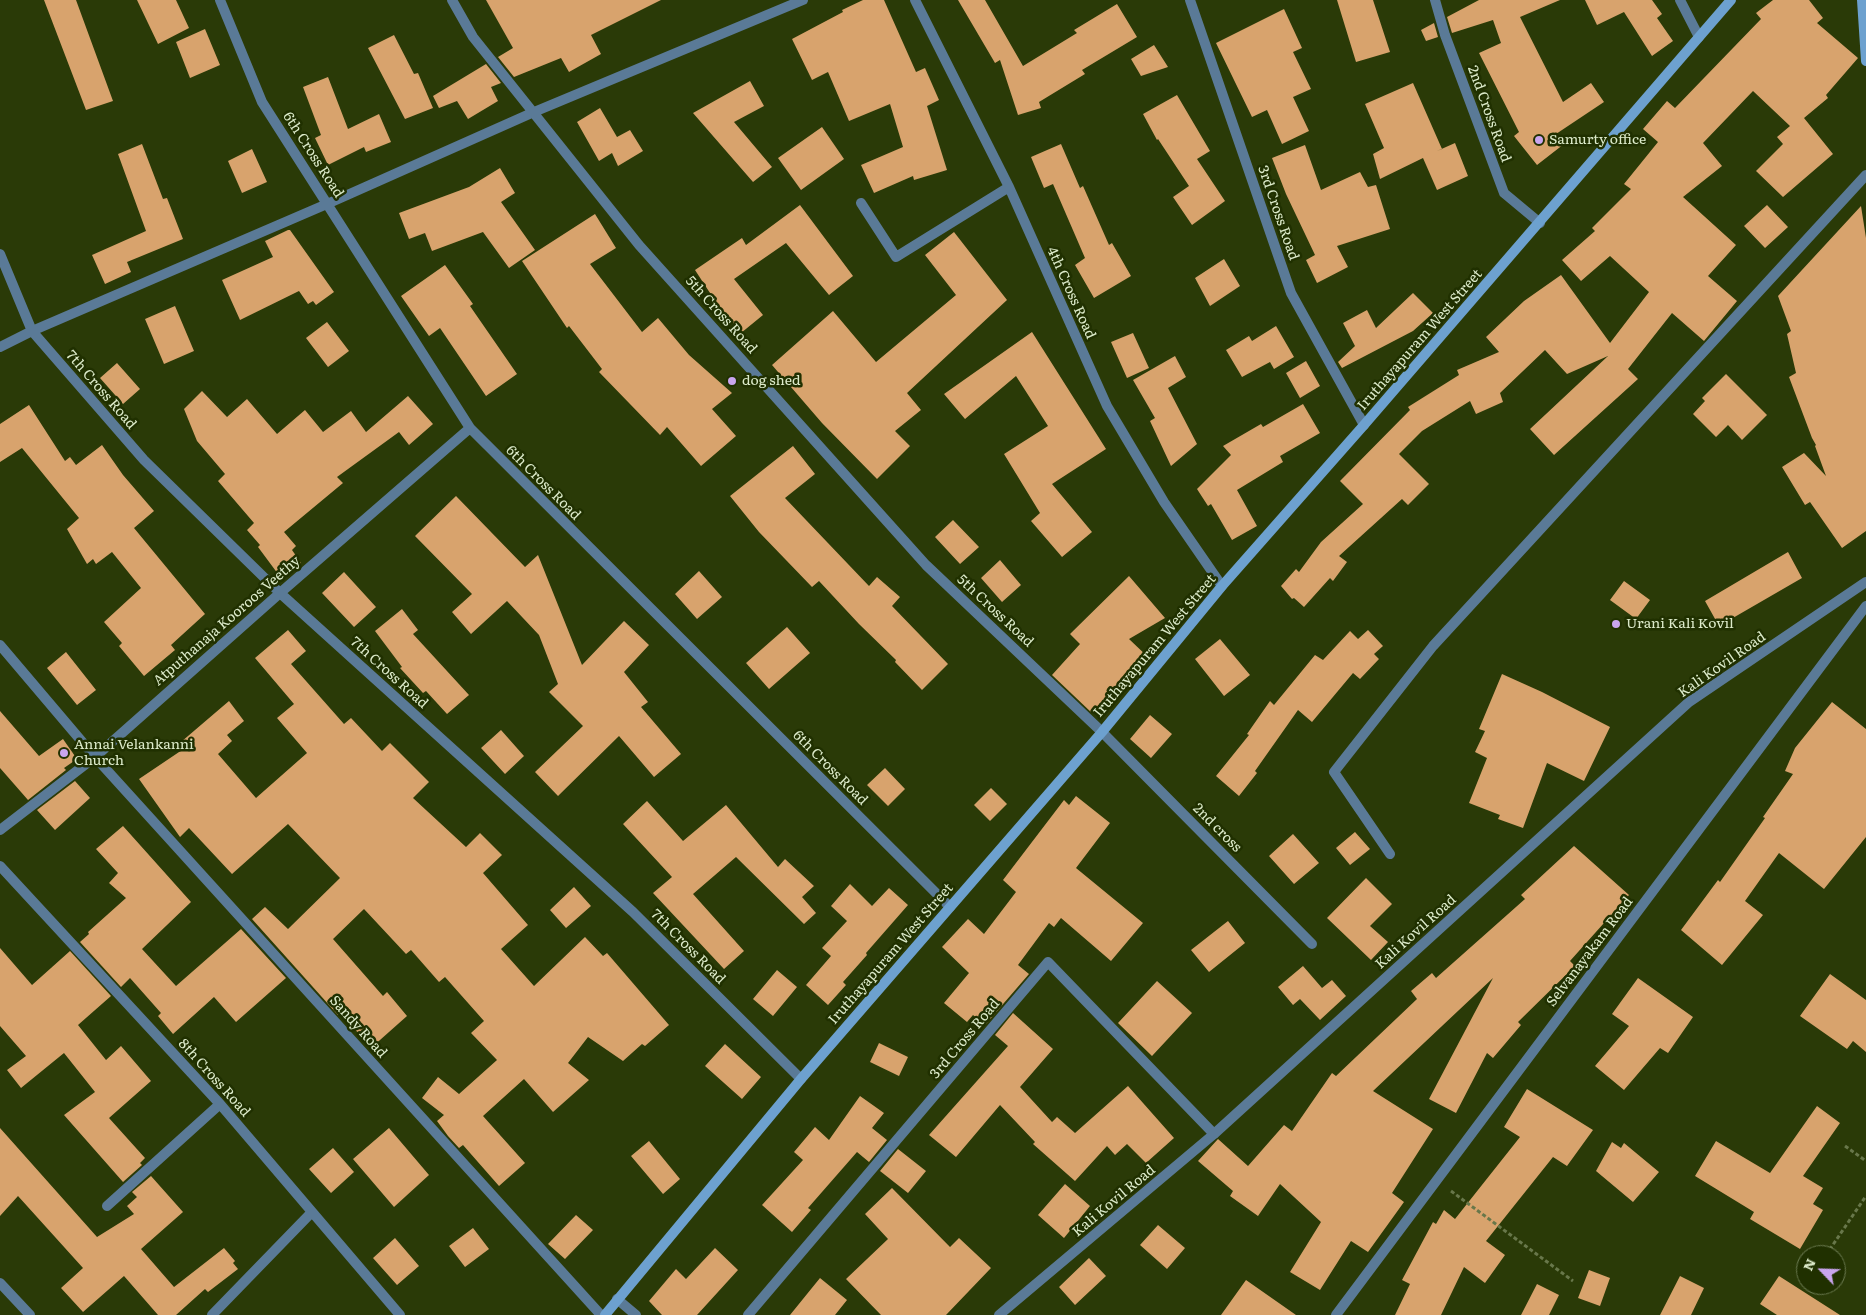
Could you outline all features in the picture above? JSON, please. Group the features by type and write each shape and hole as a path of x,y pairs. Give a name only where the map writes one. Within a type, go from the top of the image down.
{"main road":[{"name":"Iruthayapuram West Street","path":"605,1315 801,1079 1102,732 1222,586 1364,425 1731,0"},
{"path":"1862,0 1866,61"}],"street":[{"name":"6th Cross Road","path":"220,0 262,102 470,428 950,906"},
{"name":"5th Cross Road","path":"452,0 473,37 639,245 926,565 1102,732"},
{"path":"0,347 32,331 327,204 534,112 803,0"},
{"name":"4th Cross Road","path":"915,0 1009,187 1107,406 1164,502 1222,586"},
{"name":"3rd Cross Road","path":"1190,0 1291,294 1364,425"},
{"name":"2nd Cross Road","path":"1435,0 1445,36 1504,193 1540,222"},
{"path":"1680,0 1698,37"},
{"path":"1390,854 1334,772 1433,646 1866,175"},
{"path":"861,203 896,257 1009,187"},
{"name":"7th Cross Road","path":"0,254 32,331 144,460 280,593 633,912 801,1079"},
{"name":"Atputhanaja Kooroos Veethy","path":"0,830 95,757 470,428"},
{"name":"Kali Kovil Road","path":"999,1315 1214,1134 1689,702 1864,583"},
{"name":"Selvanayakam Road","path":"1336,1315 1866,606"},
{"name":"Sandy Road","path":"0,645 95,757 601,1315"},
{"name":"2nd cross","path":"1102,732 1312,944"},
{"name":"8th Cross Road","path":"0,866 220,1104 400,1315"},
{"name":"3rd Cross Road","path":"748,1315 1048,962 1214,1134"},
{"path":"107,1206 220,1104"},
{"path":"212,1315 311,1212"},
{"path":"0,1283 30,1315"},
{"path":"618,1299 636,1315"}],"path":[{"path":"1845,1146 1866,1161"},
{"path":"1437,1181 1573,1281"},
{"path":"1833,1245 1866,1196"}],"building":[{"path":"44,0 76,0 113,101 86,110"},
{"path":"137,0 176,0 189,28 158,44"},
{"path":"486,0 661,0 591,35 601,54 569,72 561,58 514,77 498,57 513,48"},
{"path":"863,0 884,0 916,72 925,68 939,100 927,106 947,170 914,180 913,176 874,193 861,165 903,147 890,104 849,121 828,72 812,80 792,39"},
{"path":"958,0 985,0 1023,66 1077,33 1074,30 1117,4 1137,37 1082,70 1085,74 1039,102 1041,108 1018,115 1000,60 995,63"},
{"path":"1337,0 1373,0 1390,52 1356,62"},
{"path":"1479,0 1560,0 1520,17 1563,102 1591,83 1604,102 1556,134 1564,144 1537,165 1514,136 1519,132 1479,53 1501,43 1493,20 1452,33 1447,17"},
{"path":"1585,0 1652,0 1662,14 1657,18 1673,41 1652,56 1624,12 1597,25"},
{"path":"1773,0 1809,0 1823,18 1817,23 1858,58 1826,95 1828,98 1804,118 1833,154 1783,197 1756,171 1783,144 1777,137 1790,126 1753,91 1703,143 1722,166 1683,197 1736,245 1708,276 1737,301 1704,341 1672,313 1628,369 1638,379 1554,455 1530,429 1608,356 1567,374 1545,350 1500,393 1503,402 1476,414 1470,401 1422,431 1399,454 1429,484 1408,505 1402,499 1339,556 1347,562 1333,581 1330,578 1304,607 1294,598 1292,599 1281,586 1296,569 1299,572 1321,542 1363,504 1340,481 1410,410 1408,407 1459,375 1457,370 1499,352 1486,337 1524,301 1561,275 1610,343 1649,292 1610,256 1581,281 1562,260 1595,231 1592,228 1631,189 1624,184 1658,142 1643,129 1667,101 1675,108 1761,19 1756,13"},
{"path":"1284,9 1302,48 1293,52 1311,89 1293,97 1309,131 1282,144 1267,110 1252,117 1216,43"},
{"path":"1434,23 1438,37 1426,41 1421,30"},
{"path":"205,29 220,65 190,78 176,42"},
{"path":"394,35 414,74 418,73 433,108 405,119 368,48"},
{"path":"1154,45 1168,67 1141,76 1131,59"},
{"path":"486,64 501,83 491,87 498,101 468,119 457,101 439,108 433,96"},
{"path":"328,77 348,129 379,114 391,142 366,152 364,147 328,165 315,138 321,135 303,87"},
{"path":"750,81 764,106 734,122 772,167 753,182 693,113"},
{"path":"1413,83 1442,149 1455,143 1468,176 1437,190 1423,158 1380,179 1373,154 1384,148 1365,104"},
{"path":"1177,95 1210,151 1197,159 1225,201 1192,225 1173,197 1189,186 1157,140 1143,114"},
{"path":"600,108 617,137 630,130 643,151 618,166 612,153 599,161 577,122"},
{"path":"822,127 844,159 801,190 778,158"},
{"path":"142,144 163,199 167,198 183,239 127,262 131,272 105,284 92,255 146,231 118,154"},
{"path":"1061,144 1080,188 1083,186 1109,245 1112,243 1131,276 1094,298 1075,265 1085,258 1053,184 1044,188 1031,157"},
{"path":"1305,145 1321,190 1360,172 1368,187 1376,185 1390,229 1337,246 1348,267 1317,283 1306,260 1315,255 1286,194 1272,158"},
{"path":"252,149 267,182 242,193 228,161"},
{"path":"500,168 515,193 501,202 535,250 509,268 483,232 432,251 425,233 409,239 399,213 469,187"},
{"path":"800,205 853,276 829,295 786,243 734,279 763,315 741,333 709,294 695,270 742,238 746,245"},
{"path":"1767,205 1788,227 1765,248 1744,226"},
{"path":"1861,206 1866,238 1866,531 1842,548 1810,502 1805,505 1782,467 1804,453 1826,476 1789,377 1796,373 1787,334 1791,331 1778,296"},
{"path":"595,214 616,248 590,264 642,332 658,318 689,355 732,393 712,409 736,436 701,466 667,427 660,435 599,372 602,369 569,326 567,328 522,261"},
{"path":"290,230 334,292 316,305 313,301 308,304 299,291 240,320 222,280 273,257 265,241"},
{"path":"954,232 1007,300 907,393 921,410 895,431 910,446 877,479 822,423 772,365 833,311 876,362 956,295 925,255"},
{"path":"1224,259 1240,286 1210,306 1195,278"},
{"path":"445,265 473,304 470,306 517,374 486,396 440,328 429,336 401,296"},
{"path":"1413,293 1433,313 1413,331 1342,368 1338,362 1355,346 1343,323 1367,310 1376,328"},
{"path":"175,306 194,351 164,364 145,319"},
{"path":"327,322 349,351 328,367 306,338"},
{"path":"1276,326 1294,357 1274,369 1270,362 1242,377 1226,350 1249,336 1252,341"},
{"path":"1032,332 1106,449 1052,484 1092,532 1062,557 1031,521 1040,513 1004,454 1048,426 1016,376 965,419 944,394"},
{"path":"1133,333 1149,368 1127,378 1111,342"},
{"path":"1175,356 1186,377 1168,388 1197,444 1171,466 1150,421 1155,418 1133,380"},
{"path":"1306,361 1320,386 1300,398 1286,373"},
{"path":"117,363 140,389 123,404 100,378"},
{"path":"1726,374 1767,415 1742,440 1728,425 1716,437 1693,414 1705,401 1702,398"},
{"path":"202,391 227,417 247,399 277,434 305,410 323,432 351,411 366,432 408,396 433,424 409,445 399,432 337,477 343,483 284,532 296,546 292,550 301,563 281,578 258,547 260,545 247,530 254,523 218,481 225,474 197,441 184,409"},
{"path":"1303,404 1320,433 1280,456 1283,462 1237,490 1257,526 1232,540 1211,504 1208,506 1197,489 1231,455 1223,446 1261,424 1263,427"},
{"path":"29,405 65,461 70,457 76,465 102,445 123,475 154,511 134,528 205,614 171,645 175,650 144,676 119,646 122,643 104,622 141,588 112,552 96,564 93,559 87,564 67,529 79,518 22,448 0,462 0,424"},
{"path":"793,446 815,474 785,498 869,586 877,577 900,597 892,606 948,664 922,690 895,662 896,660 819,581 812,587 759,532 730,496"},
{"path":"456,496 525,567 538,555 582,665 624,621 649,645 624,672 648,702 641,707 681,754 654,777 619,736 558,796 535,772 583,726 549,692 558,684 539,635 507,601 471,634 452,612 472,594 415,536"},
{"path":"953,520 979,547 960,564 935,537"},
{"path":"1788,552 1802,578 1719,626 1705,601"},
{"path":"1000,560 1021,585 1002,602 981,578"},
{"path":"699,571 722,597 697,619 675,594"},
{"path":"344,572 376,607 354,627 322,593"},
{"path":"1129,576 1165,618 1129,639 1149,658 1131,673 1093,714 1052,675 1080,644 1070,634"},
{"path":"1624,581 1650,600 1636,619 1610,600"},
{"path":"402,609 418,630 413,634 469,695 447,714 426,691 423,693 400,668 402,667 375,631"},
{"path":"787,627 810,653 769,689 746,663"},
{"path":"288,630 306,651 291,664 344,724 351,718 382,751 390,743 429,782 413,798 466,847 480,833 502,855 483,873 528,925 501,949 534,986 585,937 603,956 607,953 669,1025 645,1046 642,1044 623,1061 588,1037 568,1063 589,1080 553,1112 524,1079 483,1116 525,1163 499,1186 463,1145 459,1148 448,1136 437,1121 444,1115 422,1098 438,1077 459,1094 497,1060 471,1033 484,1021 445,977 439,982 411,950 406,954 364,909 333,939 383,996 387,992 407,1016 371,1048 341,1013 338,1015 252,919 265,907 288,929 340,878 288,824 232,874 189,828 180,837 139,779 185,748 181,742 229,701 244,721 227,735 232,741 218,754 256,798 307,753 277,718 294,704 255,658"},
{"path":"1368,630 1383,646 1374,654 1379,659 1360,679 1353,673 1312,722 1298,710 1255,771 1257,773 1239,796 1216,776 1249,735 1247,734 1270,701 1274,705 1315,655 1323,660 1350,631 1358,639"},
{"path":"1220,639 1250,675 1224,696 1195,659"},
{"path":"66,652 96,690 77,705 47,668"},
{"path":"1502,674 1610,727 1584,781 1547,763 1523,828 1498,819 1500,815 1469,803 1487,758 1475,752 1485,731 1479,729"},
{"path":"1832,702 1866,729 1866,837 1824,889 1779,853 1745,901 1763,915 1722,965 1681,930 1718,880 1720,882 1765,818 1763,817 1793,774 1785,771 1795,748"},
{"path":"0,711 39,756 63,739 77,759 28,800 0,768"},
{"path":"1150,715 1172,734 1151,758 1130,739"},
{"path":"501,730 524,756 505,774 481,748"},
{"path":"885,768 905,789 888,806 867,785"},
{"path":"75,781 90,798 55,830 37,810"},
{"path":"991,788 1007,804 990,821 974,805"},
{"path":"1076,796 1110,823 1076,868 1143,923 1111,961 1061,918 1054,927 1049,923 1018,965 1029,974 985,1025 973,1015 967,1022 944,1003 969,973 942,947 968,919 984,934 1016,892 1003,880 1064,800 1069,805"},
{"path":"647,801 683,841 726,805 778,867 785,859 814,886 802,897 816,913 804,924 736,857 693,894 744,951 724,969 653,893 672,877 623,824"},
{"path":"123,826 191,902 142,949 176,986 241,929 286,978 236,1022 214,997 173,1034 158,1016 161,1013 130,978 121,987 80,942 89,934 88,932 126,898 109,883 118,873 96,849"},
{"path":"1355,832 1370,849 1350,865 1336,848"},
{"path":"1293,834 1319,863 1294,884 1269,856"},
{"path":"1574,846 1629,895 1570,961 1575,966 1518,1022 1521,1025 1493,1058 1487,1053 1456,1113 1429,1099 1493,978 1373,1091 1433,1129 1392,1193 1404,1202 1368,1252 1351,1241 1320,1290 1290,1272 1321,1222 1280,1184 1258,1216 1230,1196 1233,1191 1198,1161 1218,1139 1248,1166 1284,1125 1292,1131 1332,1073 1336,1076 1417,999 1411,991 1432,973 1436,978 1525,899 1521,895"},
{"path":"1366,878 1392,904 1370,926 1388,942 1371,960 1327,918"},
{"path":"850,884 872,906 889,888 908,905 866,953 867,955 843,982 846,985 828,1005 806,985 831,956 822,948 847,921 831,906"},
{"path":"574,887 591,906 566,928 550,910"},
{"path":"1228,921 1245,943 1209,972 1191,950"},
{"path":"0,948 32,985 70,951 111,996 78,1025 106,1060 121,1046 151,1081 109,1118 145,1158 140,1163 142,1165 123,1182 64,1115 95,1092 64,1053 21,1088 7,1070 26,1056 0,1026"},
{"path":"1303,966 1322,988 1332,980 1346,996 1320,1020 1300,999 1293,1005 1278,987"},
{"path":"777,970 797,987 773,1016 753,999"},
{"path":"1830,974 1866,1000 1866,1052 1853,1041 1847,1049 1800,1016"},
{"path":"1638,978 1693,1017 1668,1053 1660,1048 1624,1090 1595,1066 1629,1026 1612,1014"},
{"path":"1157,981 1192,1013 1152,1056 1118,1023"},
{"path":"1013,1013 1053,1049 1020,1087 1052,1122 1057,1117 1075,1133 1128,1086 1174,1138 1146,1163 1127,1144 1115,1155 1107,1146 1075,1181 1033,1144 1035,1142 1000,1105 956,1157 929,1135 1008,1046 995,1035"},
{"path":"879,1043 908,1057 899,1076 870,1062"},
{"path":"725,1044 761,1077 742,1099 705,1066"},
{"path":"1527,1089 1593,1130 1567,1166 1553,1157 1486,1241 1505,1255 1485,1283 1464,1267 1441,1315 1395,1315 1410,1284 1402,1280 1433,1222 1436,1224 1444,1210 1455,1219 1520,1137 1504,1127"},
{"path":"860,1096 884,1113 872,1128 887,1140 869,1162 857,1152 808,1208 811,1210 792,1232 762,1205 803,1160 794,1152 815,1127 829,1140"},
{"path":"1817,1106 1840,1123 1803,1176 1823,1188 1813,1204 1823,1210 1802,1245 1796,1245 1796,1247 1750,1219 1754,1212 1695,1176 1716,1141 1770,1173"},
{"path":"0,1128 97,1237 134,1214 127,1206 137,1197 132,1192 151,1176 183,1212 141,1249 174,1287 224,1248 235,1261 233,1263 238,1269 208,1292 205,1289 176,1315 158,1315 124,1276 83,1312 61,1288 83,1268 18,1196 0,1216"},
{"path":"389,1128 429,1175 394,1207 353,1159"},
{"path":"649,1141 680,1179 663,1194 631,1156"},
{"path":"1612,1142 1621,1148 1624,1143 1659,1172 1633,1202 1596,1171"},
{"path":"333,1148 354,1172 331,1193 309,1169"},
{"path":"898,1149 926,1171 908,1193 880,1171"},
{"path":"1065,1184 1090,1206 1064,1238 1038,1215"},
{"path":"892,1188 950,1247 959,1238 991,1268 946,1315 881,1315 846,1279 888,1239 865,1214"},
{"path":"576,1215 593,1230 565,1259 548,1244"},
{"path":"1158,1225 1185,1248 1167,1269 1140,1245"},
{"path":"473,1228 489,1249 465,1267 449,1246"},
{"path":"395,1238 419,1266 397,1285 373,1258"},
{"path":"715,1248 738,1270 697,1315 662,1315 649,1301 676,1269 686,1279"},
{"path":"1089,1258 1106,1276 1075,1305 1059,1287"},
{"path":"1589,1270 1610,1278 1600,1306 1578,1298"},
{"path":"1680,1276 1704,1288 1691,1315 1660,1315"},
{"path":"1779,1276 1796,1287 1796,1295 1809,1295 1840,1315 1777,1315 1760,1304"},
{"path":"820,1278 847,1300 835,1315 790,1315"},
{"path":"1246,1280 1296,1315 1221,1315"},
{"path":"1537,1284 1559,1295 1549,1315 1521,1315"}],"place":[{"name":"Samurty office","path":"1539,140"},
{"name":"dog shed","path":"732,381"},
{"name":"Urani Kali Kovil","path":"1616,624"},
{"name":"Annai Velankanni Church","path":"64,753"}]}
